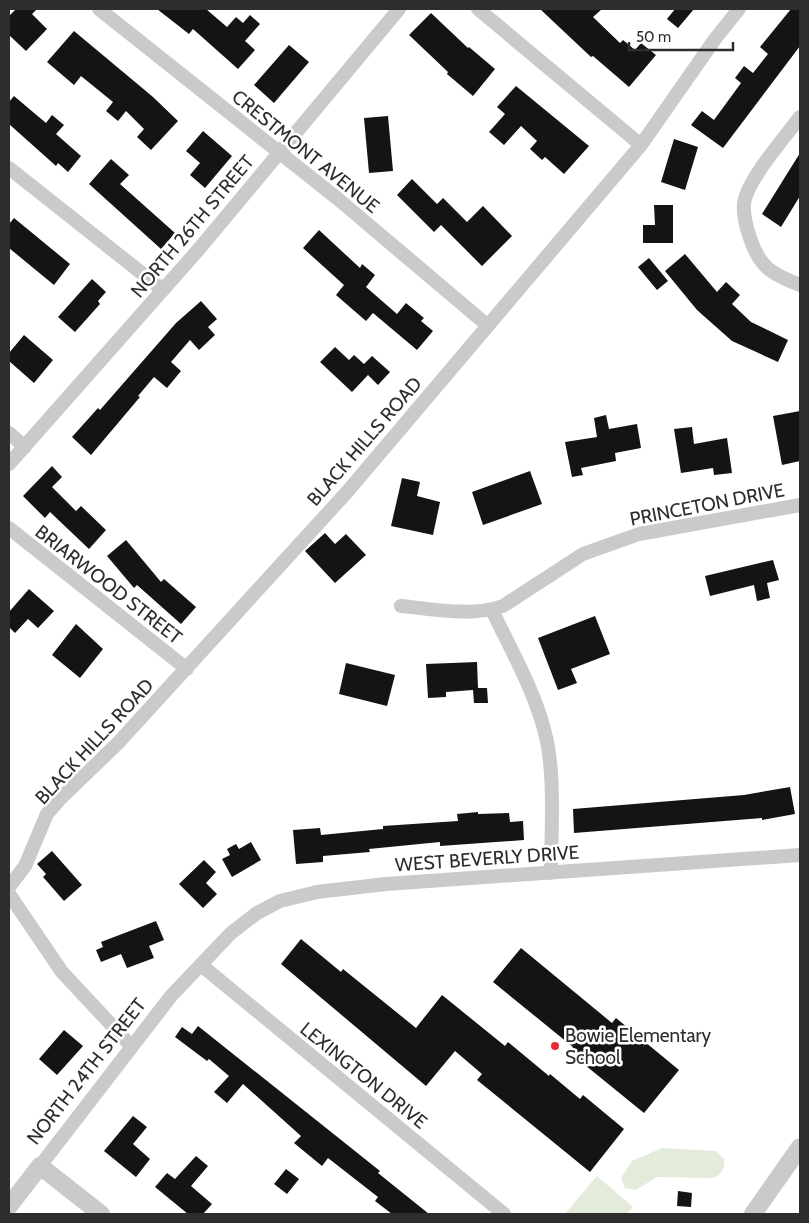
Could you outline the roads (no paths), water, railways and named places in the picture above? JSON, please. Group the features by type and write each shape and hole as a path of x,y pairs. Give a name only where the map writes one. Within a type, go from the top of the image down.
{"street":[{"name":"CRESTMONT AVENUE","path":"99,9 338,199 487,325"},
{"name":"NORTH 26TH STREET","path":"9,464 163,290 399,9"},
{"path":"478,9 641,145"},
{"name":"BLACK HILLS ROAD","path":"9,887 25,866 47,814 118,743 347,492 641,145 715,39 739,9"},
{"path":"800,117 759,171 744,202 744,221 755,254 763,266 777,276 800,285"},
{"path":"9,168 163,290"},
{"path":"9,433 25,446"},
{"name":"PRINCETON DRIVE","path":"401,606 472,612 492,610 503,606 583,554 639,534 800,505"},
{"name":"BRIARWOOD STREET","path":"9,528 186,669"},
{"path":"492,610 544,729 549,764 551,873"},
{"name":"WEST BEVERLY DRIVE","path":"200,965 231,933 257,913 280,901 317,892 386,884 800,855"},
{"path":"9,894 62,972 132,1047"},
{"name":"NORTH 24TH STREET","path":"9,1206 171,996 200,965"},
{"name":"LEXINGTON DRIVE","path":"200,965 504,1214"},
{"path":"753,1214 800,1148"},
{"path":"40,1166 101,1214"}],"place":[{"name":"Bowie Elementary School","path":"555,1046"}]}
